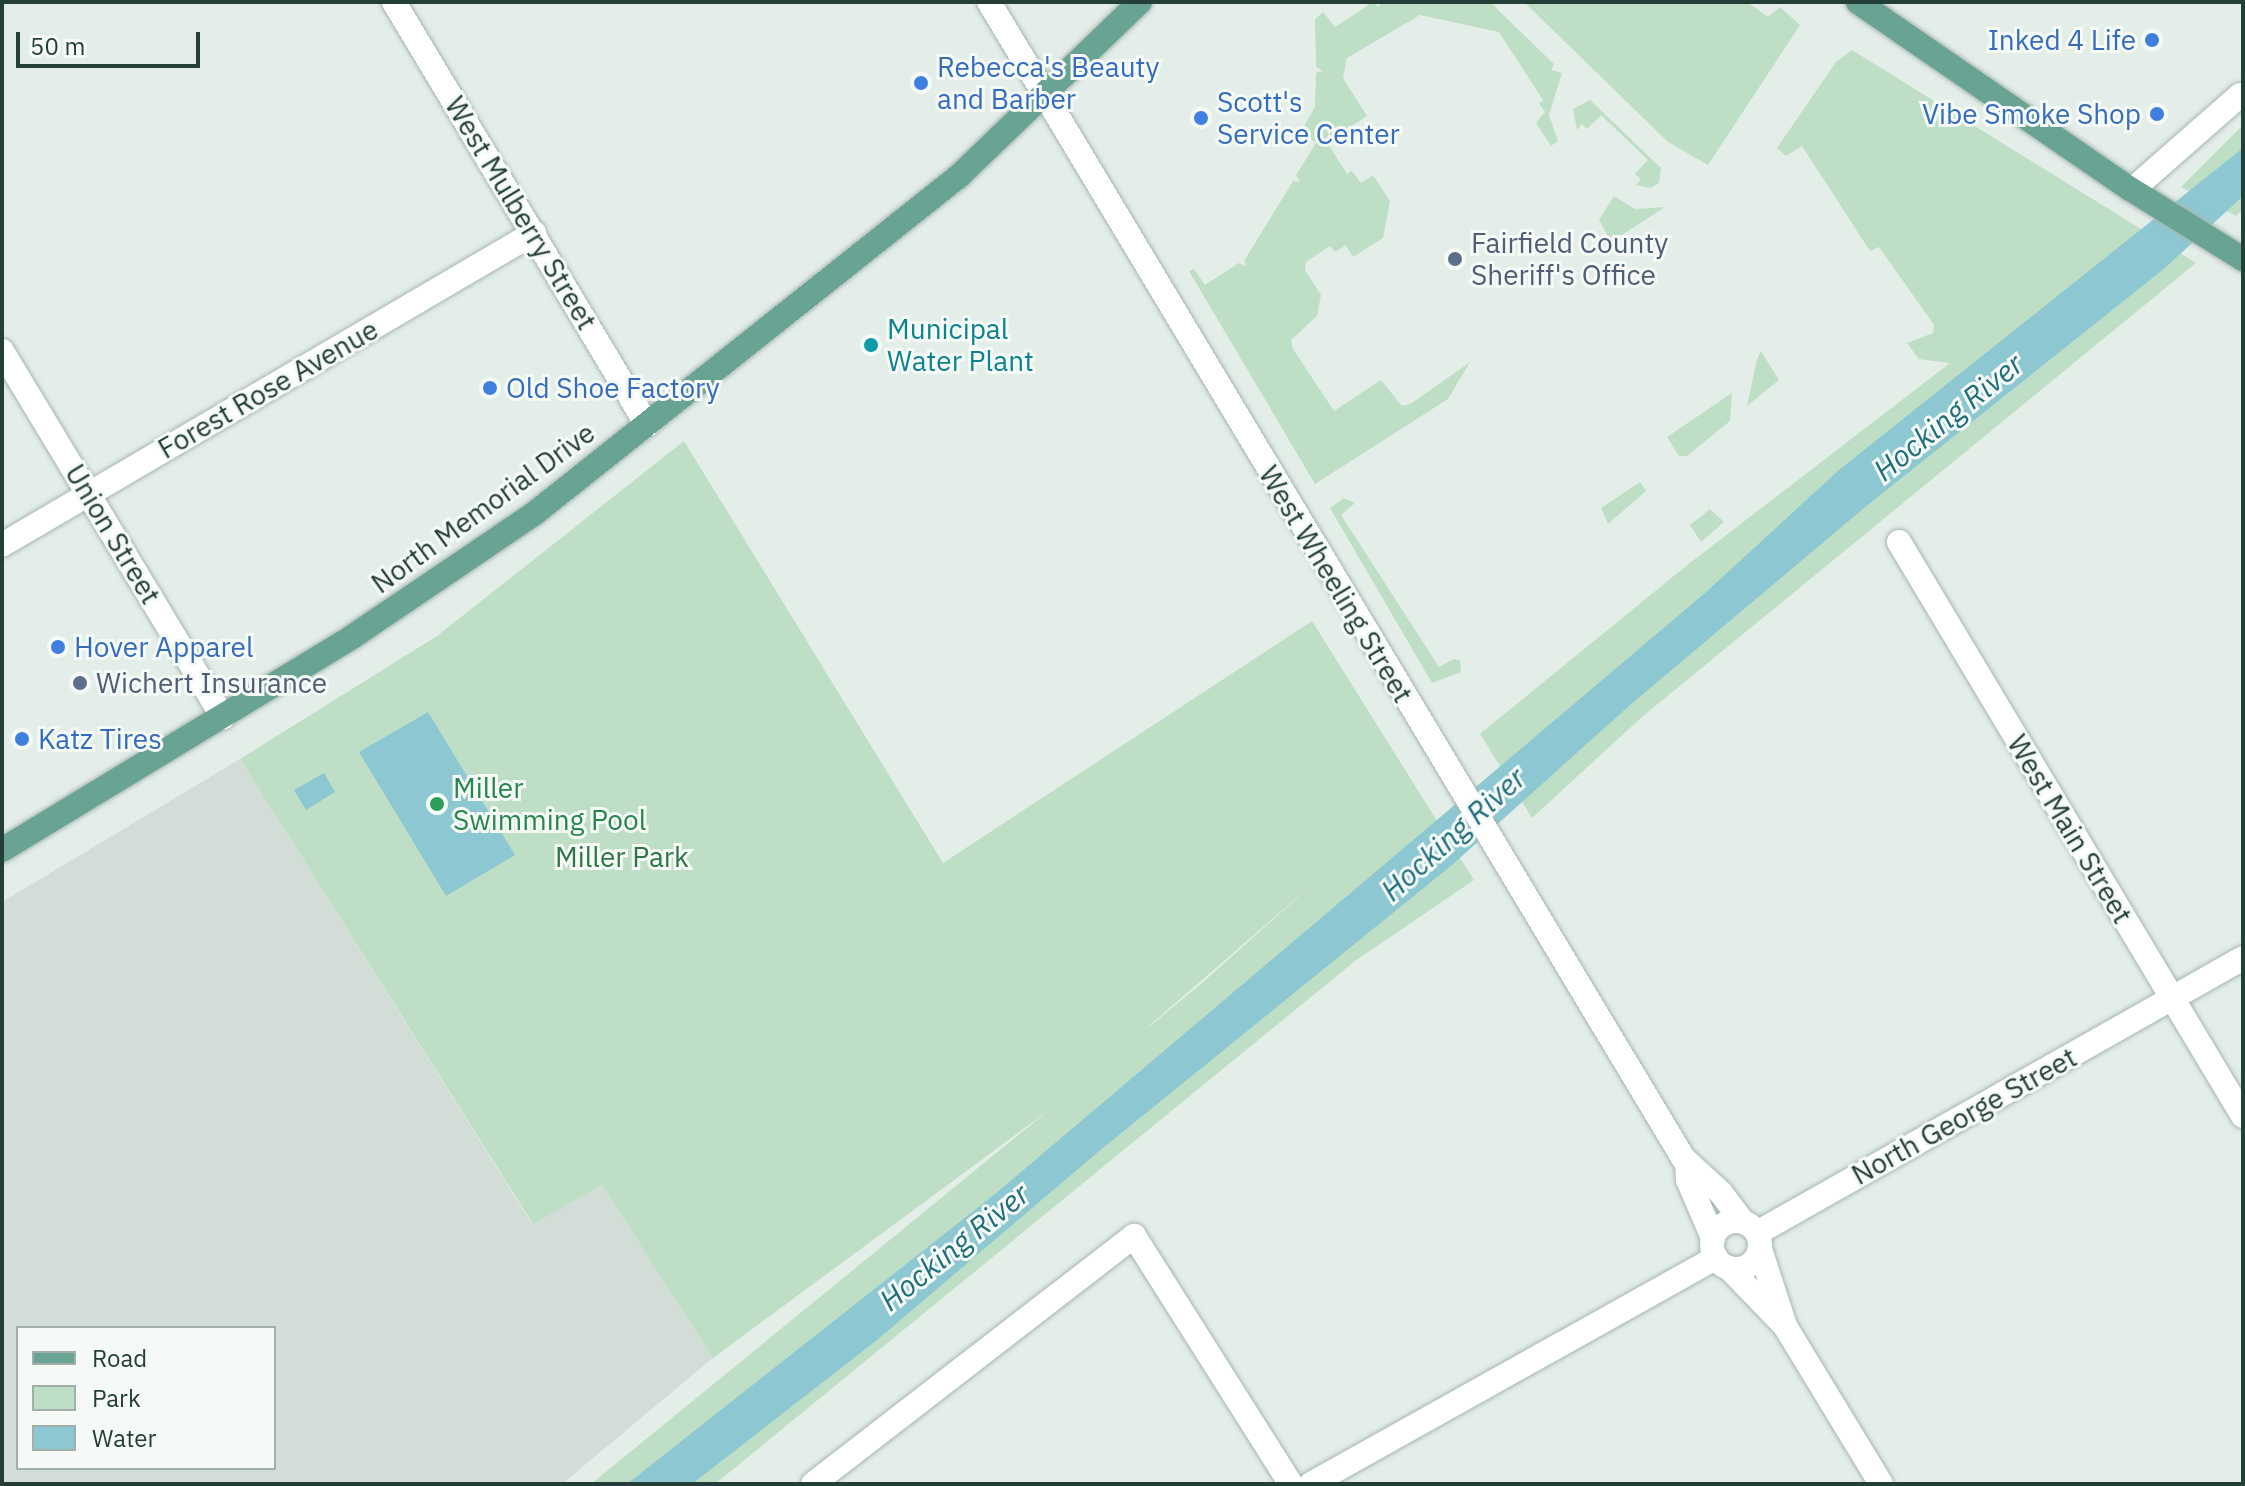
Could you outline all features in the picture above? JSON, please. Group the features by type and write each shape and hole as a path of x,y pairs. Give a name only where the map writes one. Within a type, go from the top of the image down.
{"main road":[{"name":"North Memorial Drive","path":"2,850 223,717 445,577 647,425 959,176 1140,2"},
{"path":"1858,2 2140,195 2234,254"}],"street":[{"name":"West Mulberry Street","path":"394,2 647,425"},
{"name":"West Wheeling Street","path":"989,2 1435,750 1687,1164 1711,1183 1753,1235 1785,1326"},
{"path":"2140,195 2240,95"},
{"name":"Forest Rose Avenue","path":"2,545 534,233"},
{"name":"Union Street","path":"2,351 223,717"},
{"name":"West Main Street","path":"1899,542 2243,1116"},
{"name":"North George Street","path":"1753,1235 2243,958"},
{"name":"West Wheeling Street","path":"1687,1164 1688,1180 1720,1255 1785,1326 1881,1484"},
{"path":"1311,1484 1720,1255 1728,1222 1753,1235 1746,1267 1720,1255"},
{"path":"813,1484 1134,1236 1291,1484"}],"shaded area":[{"path":"240,759 532,1224 602,1185 713,1358 562,1484 2,1484 2,902"}],"green space":[{"path":"1373,2 1379,7 1381,2 1490,2 1554,64 1551,70 1562,73 1549,115 1558,141 1551,146 1536,123 1545,112 1539,103 1543,100 1499,32 1420,15 1347,58 1343,78 1367,116 1333,138 1330,147 1347,174 1352,171 1361,183 1373,175 1390,201 1383,238 1353,257 1346,245 1335,252 1330,246 1306,262 1305,270 1321,295 1317,316 1291,340 1293,349 1334,411 1381,380 1402,406 1412,403 1470,362 1448,399 1315,484 1189,271 1194,269 1205,285 1239,263 1247,267 1244,261 1293,181 1300,182 1296,175 1316,143 1301,132 1315,107 1316,73 1323,71 1316,67 1315,19 1323,12 1335,27"},
{"path":"1524,2 1747,2 1768,17 1780,7 1800,25 1708,165 1668,142"},
{"path":"1852,50 2196,263 1643,716 1532,818 1480,734 1686,566 1950,363 1919,359 1907,343 1933,333 1934,325 1879,247 1870,251 1802,146 1786,156 1777,148 1836,62"},
{"path":"1590,100 1661,168 1659,183 1650,188 1636,185 1641,179 1635,174 1648,160 1601,115 1587,129 1582,124 1577,130 1573,109"},
{"path":"2243,125 2243,209 2236,216 2181,187"},
{"path":"1614,196 1635,209 1665,207 1611,242 1599,220"},
{"path":"1761,351 1779,380 1747,406 1757,359"},
{"path":"1732,393 1730,421 1687,456 1679,456 1667,437"},
{"name":"Miller Park","path":"684,441 943,863 1312,621 1474,880 1355,961 715,1484 591,1484 1049,1110 713,1358 602,1185 533,1224 240,759 437,636","holes":["1322,876 1202,983 1150,1026"]},
{"path":"1640,482 1646,491 1608,524 1601,508"},
{"path":"1344,498 1355,503 1341,515 1439,667 1454,659 1460,660 1461,672 1432,683 1330,508"},
{"path":"1710,509 1724,522 1701,542 1690,525"}],"water":[{"name":"Hocking River","path":"2243,148 2243,196 2165,268 1864,508 1630,705 1452,865 1098,1152 877,1340 692,1484 627,1484 995,1194 1705,593 1839,470"},
{"name":"Miller Swimming Pool","path":"428,712 515,855 446,896 359,752"},
{"path":"324,773 335,792 306,810 294,790"}],"place":[{"name":"Inked 4 Life","path":"2152,40"},
{"name":"Rebecca's Beauty and Barber","path":"921,83"},
{"name":"Vibe Smoke Shop","path":"2157,114"},
{"name":"Scott's Service Center","path":"1201,118"},
{"name":"Fairfield County Sheriff's Office","path":"1455,259"},
{"name":"Municipal Water Plant","path":"871,345"},
{"name":"Old Shoe Factory","path":"490,388"},
{"name":"Hover Apparel","path":"58,647"},
{"name":"Wichert Insurance","path":"80,683"},
{"name":"Katz Tires","path":"22,739"},
{"name":"Miller Swimming Pool","path":"437,804"}]}
